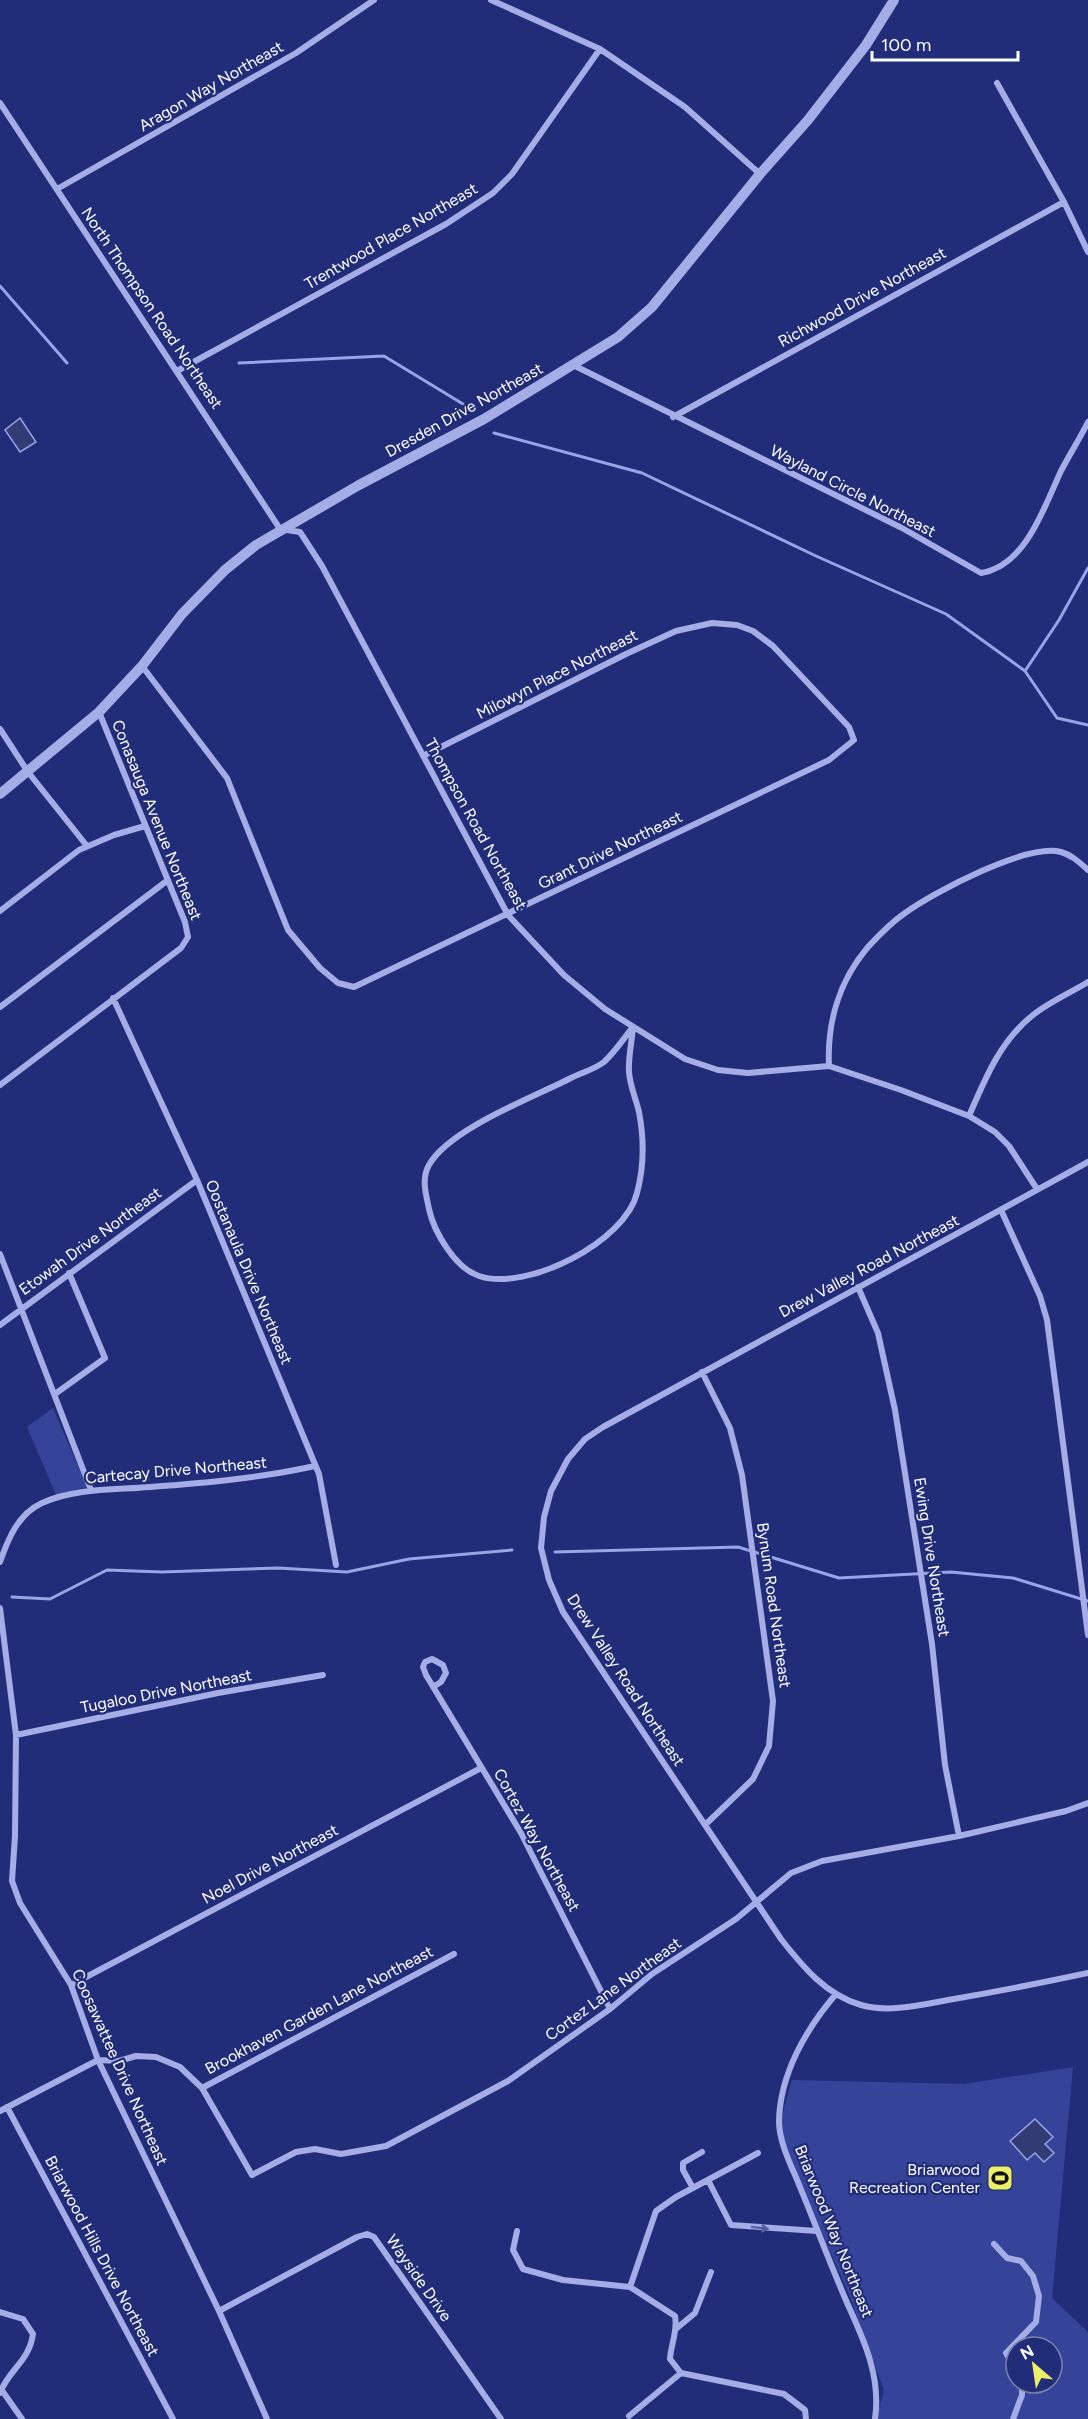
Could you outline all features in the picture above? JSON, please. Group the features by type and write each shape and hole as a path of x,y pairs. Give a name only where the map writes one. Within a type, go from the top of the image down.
{"street":[{"name":"Aragon Way Northeast","path":"57,189 296,53 374,0"},
{"path":"492,0 600,49 685,107 760,174"},
{"name":"Dresden Drive Northeast","path":"0,794 99,712 225,570 280,529 484,419 573,365 618,337 652,307 760,174 808,120 866,45 894,0"},
{"name":"Trentwood Place Northeast","path":"177,371 436,229 493,193 512,174 600,49"},
{"path":"997,83 1064,202 1088,252"},
{"name":"North Thompson Road Northeast","path":"0,103 280,529"},
{"name":"Richwood Drive Northeast","path":"673,417 1064,202"},
{"name":"Wayland Circle Northeast","path":"573,365 673,417 902,528 981,573 994,571 1014,556 1025,541 1036,525 1088,422"},
{"name":"Thompson Road Northeast","path":"280,529 300,532 322,566 507,915 564,975 605,1009 685,1059 718,1070 748,1073 829,1066 969,1116 995,1132 1009,1146 1037,1190"},
{"name":"Milowyn Place Northeast","path":"423,756 676,631 706,624 737,625 753,631 773,646 849,727 854,740 847,747 811,769"},
{"name":"Grant Drive Northeast","path":"142,666 227,778 288,930 320,968 338,983 354,987 811,769"},
{"name":"Conasauga Avenue Northeast","path":"99,712 168,880 188,938 181,948 113,998"},
{"path":"0,729 28,772 87,846"},
{"path":"0,911 87,846 145,826"},
{"path":"829,1066 828,1040 835,1004 867,948 906,912 984,871 1023,854 1062,852 1088,870"},
{"path":"0,1007 168,880"},
{"path":"969,1116 992,1064 1006,1043 1032,1016 1088,982"},
{"path":"0,1085 113,998"},
{"name":"Oostanaula Drive Northeast","path":"113,998 196,1180 315,1466 324,1490 336,1565"},
{"path":"633,1027 629,1072 639,1114 643,1161 637,1196 621,1222 605,1238 588,1249 542,1273 503,1279 479,1276 461,1263 447,1248 431,1218 424,1183 429,1165 442,1149 466,1131 603,1062 633,1027"},
{"name":"Drew Valley Road Northeast","path":"1088,1162 702,1372 585,1439 568,1459 551,1491 544,1517 542,1548 549,1580 562,1612 803,1968 836,1994 860,2005 877,2008 913,2006 1088,1973"},
{"name":"Etowah Drive Northeast","path":"0,1325 196,1180"},
{"path":"1001,1210 1041,1296 1047,1320 1088,1635"},
{"path":"0,1254 91,1490"},
{"path":"55,1394 105,1358 69,1273"},
{"name":"Ewing Drive Northeast","path":"858,1287 878,1333 896,1410 932,1644 945,1765 959,1836"},
{"name":"Bynum Road Northeast","path":"702,1372 729,1428 742,1475 773,1701 769,1746 753,1779 705,1825"},
{"name":"Cartecay Drive Northeast","path":"0,1562 19,1521 41,1504 91,1490 269,1476 315,1466"},
{"name":"Coosawattee Drive Northeast","path":"0,1608 16,1734 12,1881 20,1903 72,1985 98,2060 219,2311 267,2419"},
{"name":"Cortez Way Northeast","path":"433,1687 441,1682 446,1673 439,1662 432,1659 425,1662 423,1667 433,1687 521,1833 610,2009"},
{"name":"Tugaloo Drive Northeast","path":"16,1734 323,1675"},
{"name":"Noel Drive Northeast","path":"72,1985 481,1768"},
{"name":"Cortez Lane Northeast","path":"202,2088 252,2175 296,2152 315,2149 341,2154 386,2146 508,2081 610,2009 652,1974 736,1918 791,1873 822,1861 959,1836 1066,1811 1088,1803"},
{"name":"Brookhaven Garden Lane Northeast","path":"98,2060 119,2061 136,2056 156,2056 180,2067 202,2088 454,1954"},
{"name":"Briarwood Way Northeast","path":"836,1994 813,2020 799,2048 787,2079 779,2122 791,2166 868,2348 876,2382 875,2419"},
{"path":"0,2111 98,2060"},
{"name":"Briarwood Hills Drive Northeast","path":"7,2107 173,2419"},
{"path":"693,2188 683,2170 683,2163 702,2152"},
{"path":"630,2287 656,2211 758,2152"},
{"path":"708,2180 731,2224 817,2231"},
{"path":"518,2231 513,2250 523,2269 563,2280 630,2287 675,2316 677,2328"},
{"name":"Wayside Drive","path":"219,2311 367,2234 379,2242 499,2419"},
{"path":"994,2244 1007,2258 1021,2261 1033,2276 1039,2296 1036,2322 1023,2335"},
{"path":"711,2271 695,2313 677,2328 671,2344 670,2359 681,2373 784,2394 805,2410 806,2419"},
{"path":"0,2312 23,2319 33,2334 31,2350 1,2391 22,2419"},
{"path":"629,2416 681,2373"},
{"path":"1013,2419 1022,2395"}],"shaded area":[{"path":"53,1408 87,1487 56,1495 27,1427"},
{"path":"1073,2067 1052,2298 1088,2332 1088,2419 876,2419 884,2390 848,2292 777,2132 792,2080 964,2084"}],"water":[{"path":"20,418 36,442 20,452 5,430"},
{"path":"1035,2119 1053,2137 1045,2144 1054,2153 1044,2162 1035,2153 1027,2160 1010,2141"}],"waterway":[{"path":"0,286 67,363"},
{"path":"239,363 384,356 463,404"},
{"path":"494,433 642,473 816,556 946,614 1025,671 1057,718 1088,725"},
{"path":"1025,671 1059,620 1088,568"},
{"path":"555,1552 738,1547 839,1578 951,1572 1013,1578 1088,1601"},
{"path":"12,1597 50,1599 107,1570 162,1572 278,1568 347,1572 409,1559 512,1550"}],"place":[{"name":"Briarwood Recreation Center","path":"1000,2178"}]}
